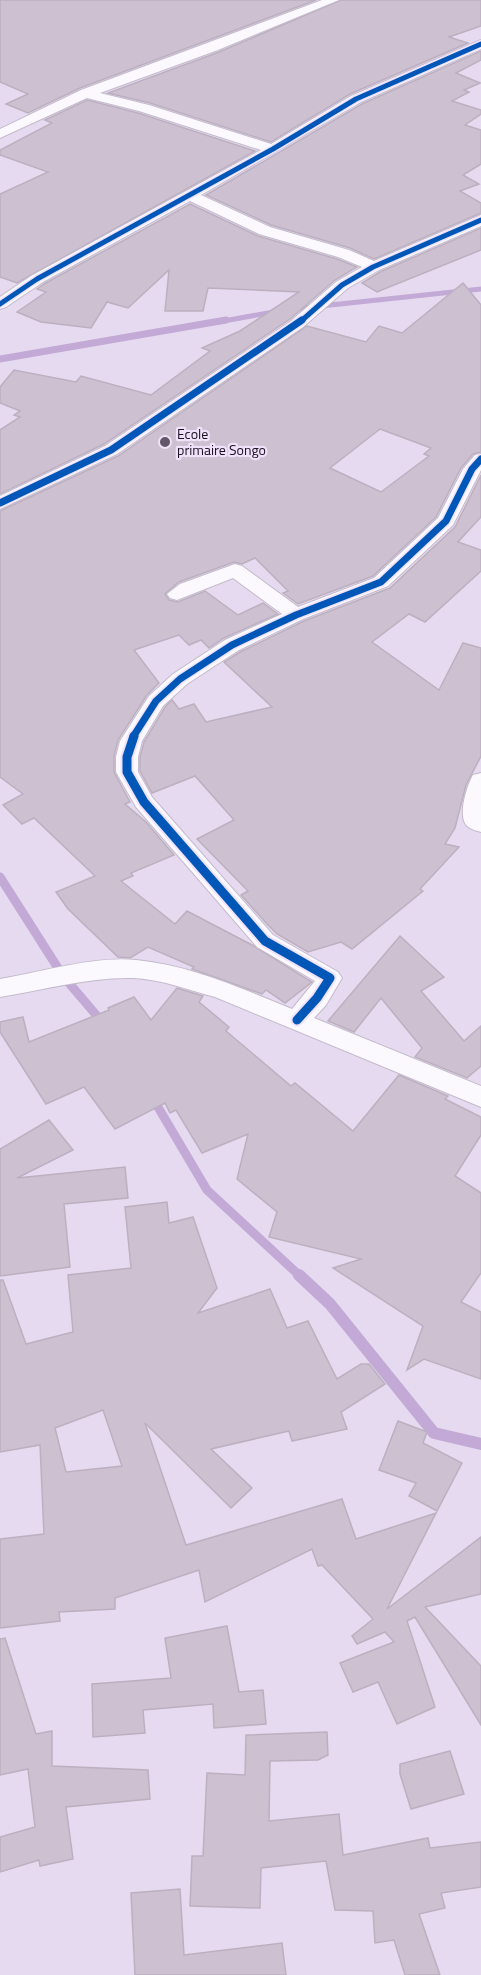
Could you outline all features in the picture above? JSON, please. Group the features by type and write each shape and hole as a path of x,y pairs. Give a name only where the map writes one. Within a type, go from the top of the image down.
{"street":[{"path":"0,134 86,93 333,0"},
{"path":"0,304 37,279 190,195 356,99 481,44"},
{"path":"86,93 144,108 273,148"},
{"path":"190,195 260,228 291,240 350,255 373,267"},
{"path":"0,504 111,450 310,314 342,285 373,267 481,220"},
{"path":"297,1020 317,998 330,978 265,941 144,802 128,772 127,757 131,741 142,720 156,701 180,679 232,645 296,615 381,582 446,521 472,469 481,459"},
{"path":"177,594 235,570 296,615"},
{"path":"481,780 474,801 475,821 481,824"},
{"path":"0,988 98,971 135,969 171,976 221,990 297,1020 374,1055 481,1097"}],"building":[{"path":"0,0 316,0 80,88 28,113 6,104 28,94 0,82"},
{"path":"341,0 481,0 481,26 449,37 468,43 350,94 271,142 150,103 108,93 219,52"},
{"path":"481,51 481,60 456,73 480,83 464,90 469,92 452,101 481,110 481,114 465,125 481,130 481,164 463,175 479,184 460,191 481,203 481,213 374,259 350,248 271,225 206,195 362,104"},
{"path":"87,100 138,113 255,151 17,283 0,277 0,194 48,172 0,155 0,150 52,123 45,120"},
{"path":"190,204 258,236 357,267 335,280 290,319 104,444 0,494 0,430 20,417 14,415 20,411 0,403 0,387 14,370 76,382 81,376 151,395 210,351 202,348 240,331 299,292 208,288 203,311 165,311 169,270 128,308 107,302 91,328 41,322 17,312 46,292 37,289 44,284"},
{"path":"481,228 481,250 377,292 362,283 380,272"},
{"path":"463,283 481,305 481,452 473,454 461,468 436,517 373,576 298,604 283,593 288,591 255,558 242,564 234,562 179,582 165,594 169,600 178,602 205,591 238,615 263,603 278,614 224,638 209,648 201,640 189,645 179,635 134,650 159,683 147,695 118,740 114,756 114,772 130,802 125,804 146,822 174,855 131,873 133,876 121,881 175,924 187,911 252,945 312,982 285,1003 266,990 262,994 192,969 194,967 148,947 130,958 118,957 68,909 56,892 95,876 34,818 22,824 3,805 23,794 0,777 0,511 118,456 307,326 366,342 379,326 402,333","holes":["380,429 431,448 424,454 429,456 381,492 330,468"]},
{"path":"481,475 481,517 458,542 481,550 481,571 425,622 409,614 372,642 439,690 463,643 481,648 481,756 466,785 455,828 445,844 459,847 420,889 423,891 352,949 341,942 308,952 277,934 267,924 241,895 248,891 197,839 234,820 195,776 152,793 140,771 140,757 144,742 165,707 172,700 179,709 194,704 206,722 272,707 224,662 304,621 390,588 455,527"},
{"path":"400,936 444,977 421,991 464,1041 481,1026 481,1066 467,1078 415,1057 422,1048 381,998 354,1032 328,1021"},
{"path":"177,988 203,996 199,1002 229,1027 226,1031 291,1086 295,1083 353,1131 399,1075 448,1096 445,1099 481,1117 481,1135 455,1176 481,1193 481,1273 461,1302 481,1312 481,1379 424,1359 407,1370 423,1326 333,1268 361,1259 269,1237 277,1212 237,1179 248,1134 202,1153 176,1110 170,1113 165,1103 115,1129 84,1087 46,1104 0,1032 0,1022 23,1017 29,1042 109,1010 108,1008 134,997 151,1020"},
{"path":"49,1120 73,1150 17,1178 125,1167 128,1198 64,1204 70,1267 0,1276 0,1149"},
{"path":"167,1202 169,1223 193,1217 217,1288 198,1313 270,1289 287,1328 308,1321 337,1379 361,1364 369,1364 385,1384 341,1412 347,1429 292,1441 289,1431 211,1449 252,1488 231,1508 145,1423 186,1545 342,1499 356,1539 436,1513 387,1609 481,1537 481,1594 425,1607 481,1666 481,1725 415,1617 407,1621 435,1707 397,1724 378,1682 353,1692 340,1663 394,1642 385,1632 357,1644 352,1636 373,1619 322,1565 318,1566 312,1549 205,1602 199,1570 115,1598 115,1609 59,1612 60,1621 0,1628 0,1539 44,1534 40,1445 0,1452 0,1280 3,1280 26,1344 73,1332 68,1275 131,1268 125,1207","holes":["103,1410 122,1466 66,1472 55,1428"]},
{"path":"398,1421 427,1432 423,1443 462,1463 437,1511 409,1496 416,1483 379,1470"},
{"path":"227,1626 239,1692 263,1690 266,1724 214,1728 213,1704 143,1710 145,1733 93,1737 92,1684 171,1678 165,1638"},
{"path":"5,1638 36,1734 52,1731 52,1766 148,1770 150,1799 66,1807 73,1859 40,1866 39,1860 0,1872 0,1837 35,1827 28,1769 0,1775 0,1639"},
{"path":"327,1732 328,1755 318,1760 270,1761 269,1821 339,1814 343,1855 428,1838 430,1848 481,1842 481,1887 441,1893 445,1908 419,1914 440,1975 405,1975 394,1940 375,1943 373,1911 335,1910 326,1861 261,1868 260,1908 190,1906 192,1856 203,1856 207,1773 245,1775 246,1735"},
{"path":"450,1751 464,1794 411,1809 400,1774 400,1764"},
{"path":"180,1889 184,1955 282,1943 286,1975 135,1975 131,1893"}],"waterway":[{"path":"293,309 481,289"},
{"path":"218,322 279,311"},
{"path":"0,359 226,320"},
{"path":"0,877 63,976 103,1023"},
{"path":"152,1097 207,1190 301,1277"},
{"path":"299,1275 330,1304 434,1433 481,1444"}],"cycle path":[{"path":"0,304 37,279 273,149 356,99 481,44"},
{"path":"0,503 111,450 297,324 342,285 373,267 481,220"},
{"path":"297,1020 317,998 330,978 265,941 144,802 127,772 127,757 131,741 156,701 180,679 205,662 232,645 296,615 381,582 446,521 472,469 481,459"}],"place":[{"name":"Ecole primaire Songo","path":"165,442"}]}
